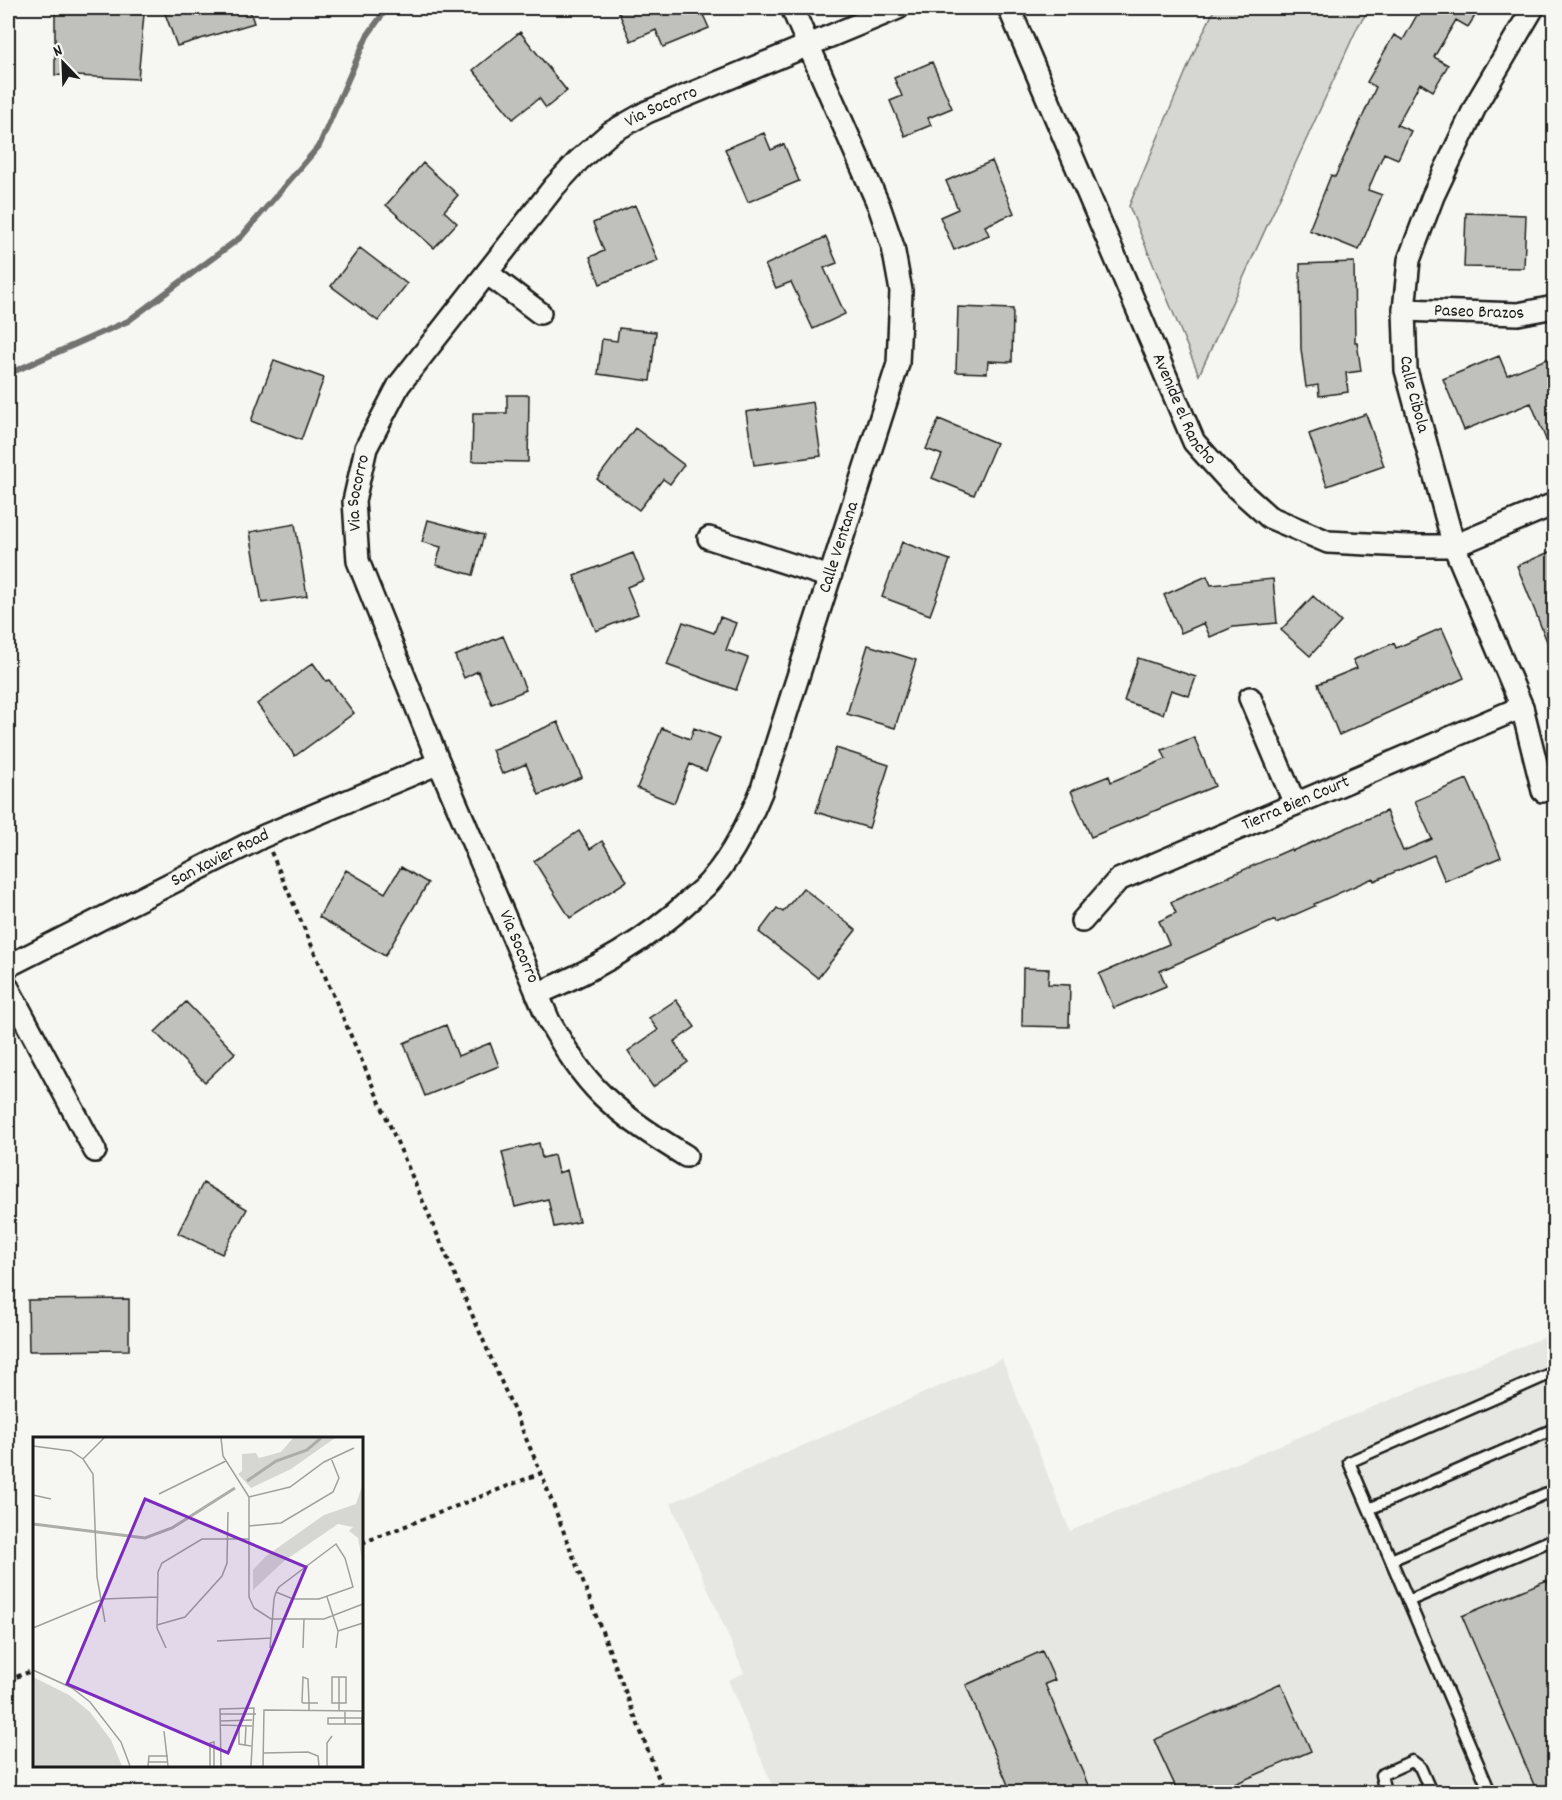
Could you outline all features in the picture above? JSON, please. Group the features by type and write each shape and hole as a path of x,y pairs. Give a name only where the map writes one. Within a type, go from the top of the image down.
{"street":[{"name":"Calle Ventana","path":"537,994 586,973 632,946 675,915 712,880 742,834 761,792 898,363 902,291 893,247 879,206 792,8"},
{"name":"Via Socorro","path":"686,1156 646,1130 602,1095 566,1050 549,1021 439,763 358,561 354,501 366,448 399,385 554,187 579,160 609,133 647,112 898,8"},
{"name":"Avenide el Rancho","path":"1009,8 1194,442 1231,483 1269,517 1328,542 1454,546 1554,504"},
{"name":"Calle Cibola","path":"1533,8 1477,103 1433,196 1409,260 1404,310 1406,370 1454,546 1522,708 1543,791"},
{"path":"487,273 540,313"},
{"name":"Paseo Brazos","path":"1404,310 1518,314 1554,308"},
{"path":"709,538 830,577"},
{"path":"1250,698 1295,804"},
{"name":"Tierra Bien Court","path":"1082,921 1118,880 1522,708"},
{"name":"San Xavier Road","path":"8,966 264,836 439,763"},
{"path":"8,988 95,1151"}],"lane":[{"path":"1490,1792 1349,1462 1554,1372"},
{"path":"1369,1509 1554,1429"},
{"path":"1391,1560 1554,1490"},
{"path":"1408,1601 1554,1539"},
{"path":"1385,1792 1382,1775 1412,1761 1420,1767 1431,1792"}],"path":[{"path":"264,836 541,1473 664,1792"},
{"path":"363,1543 541,1473"},
{"path":"8,1680 33,1670"}],"shaded area":[{"path":"1215,8 1370,8 1358,26 1199,375 1129,206"},
{"path":"1554,1333 1554,1792 775,1792 728,1680 744,1673 671,1503 1002,1359 1070,1531"}],"building":[{"path":"163,8 249,8 254,23 177,46"},
{"path":"617,8 700,8 709,28 663,47 656,30 631,41"},
{"path":"1421,8 1480,8 1468,27 1456,20 1434,57 1448,65 1433,91 1420,83 1397,125 1411,131 1398,159 1384,153 1368,190 1382,195 1359,250 1309,230 1331,175 1335,177 1376,87 1367,82 1394,35 1403,40"},
{"path":"55,11 144,14 138,79 55,75"},
{"path":"520,32 567,91 546,108 539,98 513,119 473,70"},
{"path":"932,62 952,108 928,118 931,125 905,136 890,101 902,96 894,78"},
{"path":"764,133 771,150 784,144 799,181 748,202 725,149"},
{"path":"992,161 1014,213 985,226 989,235 954,250 940,217 958,209 946,181"},
{"path":"423,163 458,195 444,211 457,223 434,248 386,205"},
{"path":"635,205 658,261 600,284 590,257 604,251 593,223"},
{"path":"1466,213 1526,215 1524,268 1464,267"},
{"path":"826,237 837,263 824,268 845,314 813,329 791,282 776,288 765,265"},
{"path":"360,248 407,284 378,321 331,286"},
{"path":"1354,262 1355,342 1357,342 1361,371 1346,373 1348,392 1319,396 1318,385 1306,387 1301,349 1300,264"},
{"path":"958,307 1013,309 1012,362 988,361 987,373 956,372"},
{"path":"619,328 656,332 650,381 598,374 602,339 617,341"},
{"path":"1499,356 1507,375 1554,356 1554,459 1531,403 1464,430 1443,379"},
{"path":"274,360 324,378 301,440 251,421"},
{"path":"507,395 529,395 528,462 472,461 473,413 507,413"},
{"path":"813,402 821,456 754,465 746,412"},
{"path":"1366,414 1384,466 1327,486 1309,434"},
{"path":"939,419 996,443 974,495 932,478 942,455 926,449"},
{"path":"635,428 684,465 670,484 663,479 639,510 597,479"},
{"path":"428,520 484,535 473,575 436,565 441,547 422,542"},
{"path":"295,524 307,596 262,603 250,532"},
{"path":"902,542 950,560 930,615 882,597"},
{"path":"1554,550 1554,659 1517,566"},
{"path":"633,553 644,580 627,587 638,614 596,631 574,576"},
{"path":"1207,576 1211,585 1273,579 1277,623 1233,627 1210,637 1204,623 1181,633 1164,595"},
{"path":"1313,596 1341,622 1310,656 1281,630"},
{"path":"720,617 736,623 726,650 748,658 736,690 667,665 683,622 714,633"},
{"path":"1442,628 1464,678 1339,735 1318,684 1357,668 1353,660 1394,643 1396,648"},
{"path":"503,636 526,690 492,704 478,671 464,678 455,656"},
{"path":"868,645 916,660 895,728 847,714"},
{"path":"1138,658 1196,677 1189,696 1171,690 1163,714 1124,701"},
{"path":"313,663 354,713 295,756 257,704"},
{"path":"558,722 582,777 539,795 526,764 502,774 492,750"},
{"path":"662,728 690,739 694,728 720,738 706,771 690,764 674,803 637,788"},
{"path":"1194,737 1215,786 1091,837 1071,791 1109,776 1111,782 1166,759 1162,750"},
{"path":"836,748 889,765 869,828 816,812"},
{"path":"1467,779 1501,857 1445,881 1434,855 1374,881 1373,878 1314,904 1315,906 1276,923 1275,920 1160,971 1166,986 1114,1008 1099,974 1169,944 1159,921 1176,913 1171,902 1291,849 1292,851 1386,811 1403,851 1432,839 1415,801"},
{"path":"579,831 590,849 602,841 627,881 570,918 534,861"},
{"path":"401,867 428,883 385,956 319,917 346,870 385,893"},
{"path":"803,888 856,930 818,978 759,932 777,908 783,912"},
{"path":"1023,968 1049,969 1048,984 1070,985 1069,1027 1022,1026"},
{"path":"676,1000 695,1027 674,1042 688,1062 653,1087 628,1051 658,1030 649,1018"},
{"path":"186,1002 235,1053 205,1082 155,1032"},
{"path":"446,1025 458,1056 490,1043 499,1066 425,1096 404,1043"},
{"path":"539,1143 542,1158 554,1155 558,1173 567,1170 579,1222 554,1227 548,1199 515,1207 502,1152"},
{"path":"203,1183 247,1209 222,1254 178,1233"},
{"path":"129,1299 129,1350 29,1351 28,1300"},
{"path":"1547,1580 1554,1598 1554,1792 1537,1792 1462,1616"},
{"path":"1042,1651 1055,1680 1045,1684 1091,1792 1011,1792 966,1685"},
{"path":"1281,1683 1311,1751 1216,1792 1178,1792 1154,1740"}],"waterway":[{"path":"8,374 128,321 241,237 319,146 367,36 387,8"}]}
